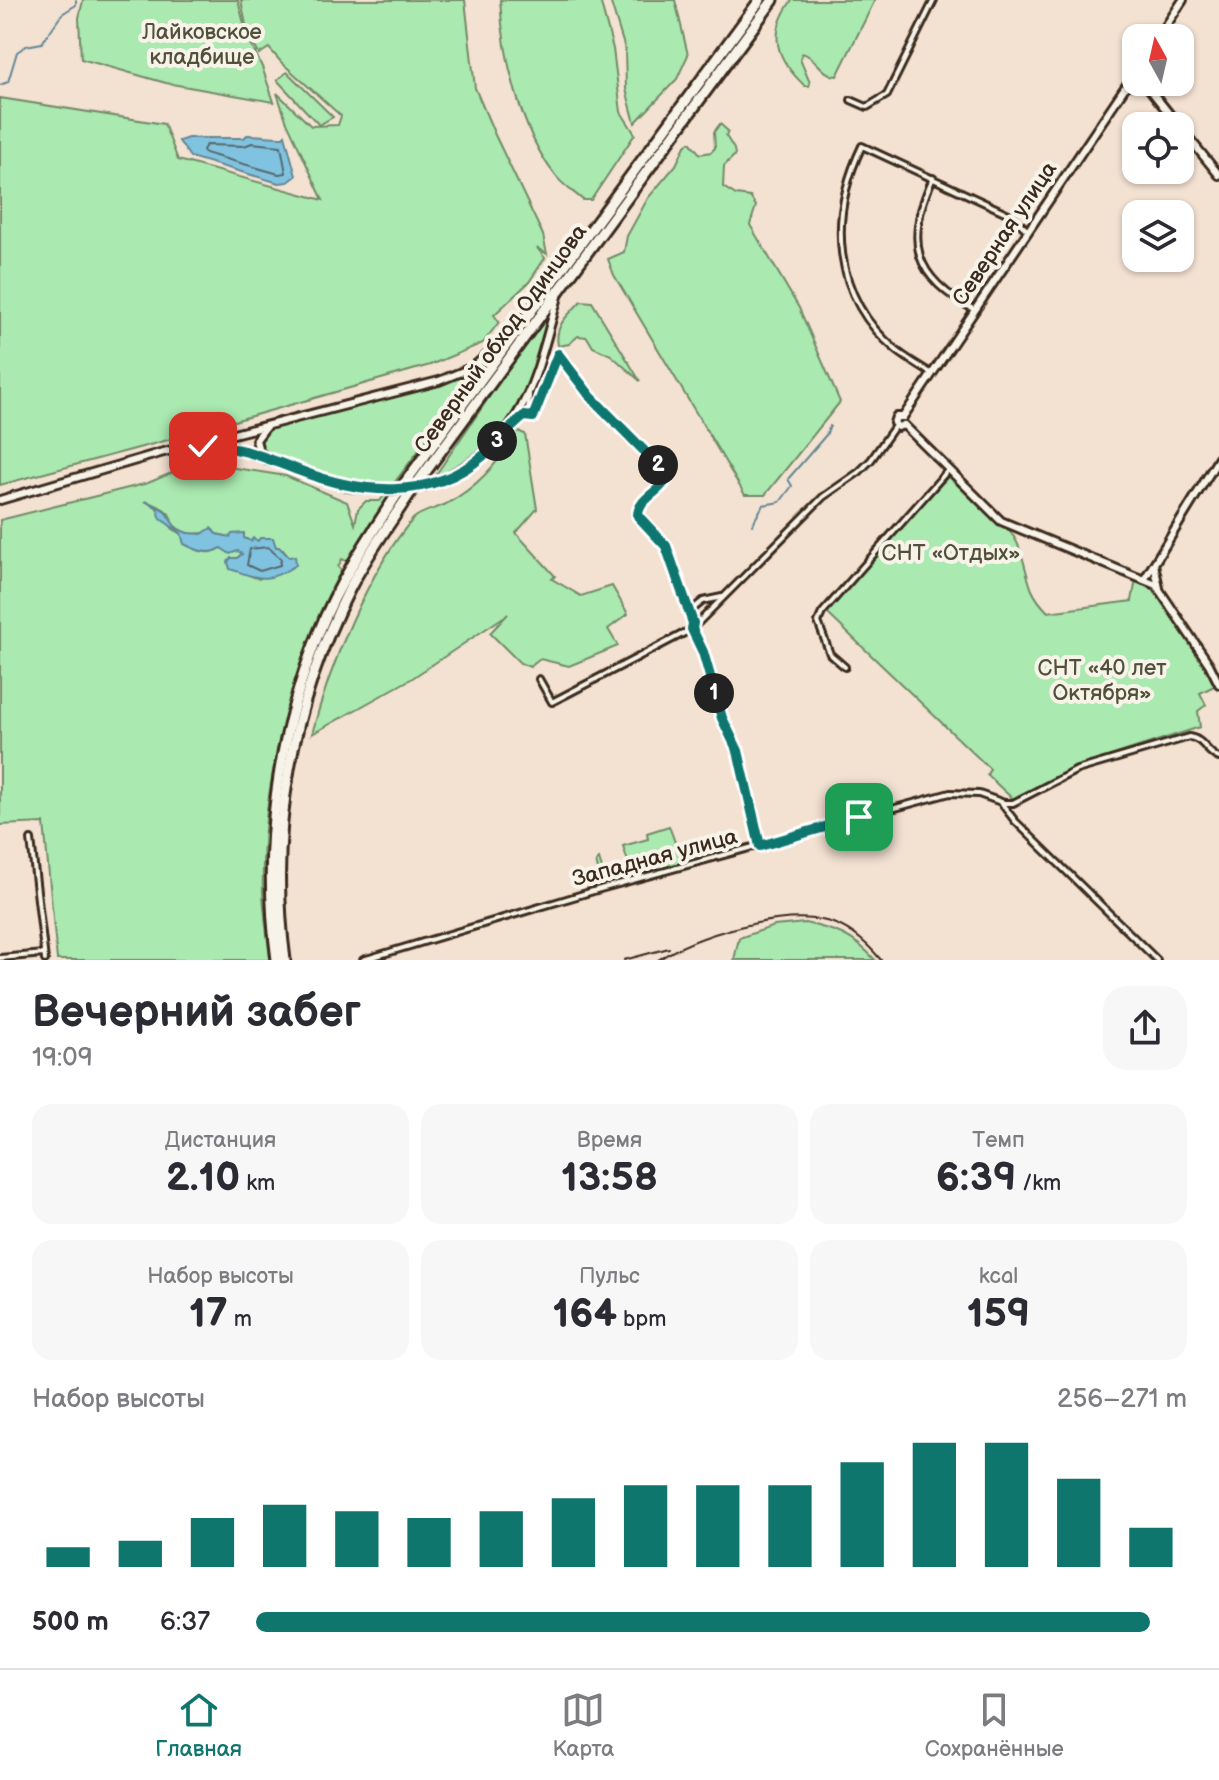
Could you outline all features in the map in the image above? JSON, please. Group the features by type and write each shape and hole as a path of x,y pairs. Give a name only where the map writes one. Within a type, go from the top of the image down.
{"highway":[{"name":"Северный обход Одинцова","path":"277,960 271,846 280,763 296,696 319,631 345,579 391,504 760,0"},
{"name":"Северный обход Одинцова","path":"285,960 280,907 282,825 293,740 312,675 351,586 377,541 773,0"}],"street":[{"path":"851,100 867,107 887,95 934,0"},
{"path":"1167,24 1183,0"},
{"name":"Северная улица","path":"903,421 1122,93"},
{"path":"1155,96 1169,112"},
{"path":"1194,144 1219,175"},
{"path":"932,374 899,353 871,323 847,277 839,232 846,183 862,146 1011,215 1028,231"},
{"path":"933,178 918,216 917,238 921,259 944,292 975,310"},
{"path":"530,416 526,409 560,290"},
{"path":"0,500 160,453 459,374 487,357 542,298"},
{"path":"501,436 530,416 558,354 591,397 667,474 668,479 641,504 638,513 666,546 722,718 738,751 760,846"},
{"path":"160,453 217,446 244,450 348,487 390,491 429,485 471,464 513,424 530,393"},
{"path":"539,679 552,702 692,629 823,497 859,472 895,426 903,421 994,515 1009,525 1156,585 1219,684"},
{"path":"268,459 259,451 256,440 261,430 272,425"},
{"path":"1144,580 1219,458"},
{"path":"845,667 830,654 817,624 826,605 949,469"},
{"path":"1154,564 1160,590"},
{"path":"689,612 703,601 727,595"},
{"path":"1209,664 1219,660"},
{"name":"Западная улица","path":"364,959 600,889 950,793 979,794 1013,803 1077,770 1189,737 1202,741 1219,758"},
{"path":"1000,802 1015,821 1157,960"},
{"path":"0,958 44,957 31,840"}],"green space":[{"name":"Лайковское кладбище","path":"83,0 238,0 247,36 274,102 166,83 81,59 79,18"},
{"path":"241,0 465,0 475,88 543,235 547,254 537,248 545,258 529,282 494,315 499,322 483,343 430,365 0,485 0,98 164,124 178,160 323,200 277,93 311,126 338,125 341,116 269,48 259,54 248,35"},
{"path":"500,0 600,0 613,49 621,112 635,134 591,200 583,200 558,179 532,137 509,68"},
{"path":"610,0 675,0 688,55 677,79 635,123 626,89 625,49"},
{"path":"792,0 875,0 837,76 827,73 802,53 800,59 810,83 805,86 787,66 778,46 777,35 784,12"},
{"path":"287,72 333,117 319,125 277,80"},
{"path":"720,124 728,131 726,136 735,155 724,166 723,187 736,195 750,197 756,206 750,225 799,308 840,402 765,495 745,495 614,275 608,259 624,252 627,236 648,198 676,165 685,146 690,142 700,154 711,152 715,148 714,132"},
{"path":"555,301 518,406 485,447 463,463 435,476"},
{"path":"581,301 592,302 640,381 611,355 593,347 587,337 578,336 569,344 558,346 560,326"},
{"path":"480,364 482,367 391,487 361,485 321,476 283,462 260,446 259,440 268,429 441,384 463,376"},
{"path":"517,431 525,434 537,509 516,533 555,576 552,579 581,596 612,586 628,614 608,629 618,646 569,666 540,659 530,667 520,663 490,633 508,614 411,679 312,734 352,621 396,540 416,516 446,504 478,482 496,463"},
{"path":"197,462 286,476 347,502 355,524 358,509 366,501 380,501 386,493 392,493 348,562 342,559 338,567 342,571 309,647 283,727 267,810 264,851 264,901 270,960 57,960 44,823 0,825 0,520 148,483","holes":["145,501 167,512 172,523 183,532 198,534 213,530 216,534 251,541 271,539 275,548 283,549 289,558 259,579 246,574 237,558 242,554 238,550 232,552 221,548 202,552 193,548 184,543 182,534 173,529 157,508"]},
{"path":"950,475 1014,536 1032,590 1048,612 1132,601 1136,579 1155,586 1218,684 1200,693 1206,705 1198,711 1200,727 1076,767 1013,799 987,775 990,769 828,614 826,605"},
{"path":"669,826 685,863 646,874 639,867 639,875 605,885 602,883 596,862 599,859 605,878 631,871 623,846 648,839 647,833"},
{"path":"805,923 843,935 875,960 734,960 739,938 774,926"}],"water":[{"path":"247,135 285,135 296,176 288,182 279,183 190,157 179,141 188,138 244,138"},
{"path":"145,501 164,510 176,528 187,533 202,534 211,528 216,534 230,537 244,533 244,538 251,541 253,538 258,541 260,538 273,538 276,547 289,557 295,556 296,565 263,578 230,569 228,562 231,558 242,554 238,551 230,554 221,548 212,552 202,551 184,544 181,533 161,519 157,508"}],"waterway":[{"path":"0,85 8,82 17,52 26,46 42,43 62,14 76,5 76,0"},
{"path":"752,525 763,505 780,502 792,486 788,479 826,435 830,426"}],"railway":[{"path":"658,960 694,942 739,927 807,918 842,927 881,960"},
{"path":"624,960 669,948"}],"route":[{"path":"203,446 244,450 348,487 390,491 429,485 483,455 524,416 533,417 558,354 591,397 667,474 666,480 641,504 638,516 668,551 722,718 738,751 760,846 859,817"}],"park label":[{"name":"СНТ «Отдых»","path":"951,553"},
{"name":"СНТ «40 лет Октября»","path":"1102,680"}]}
